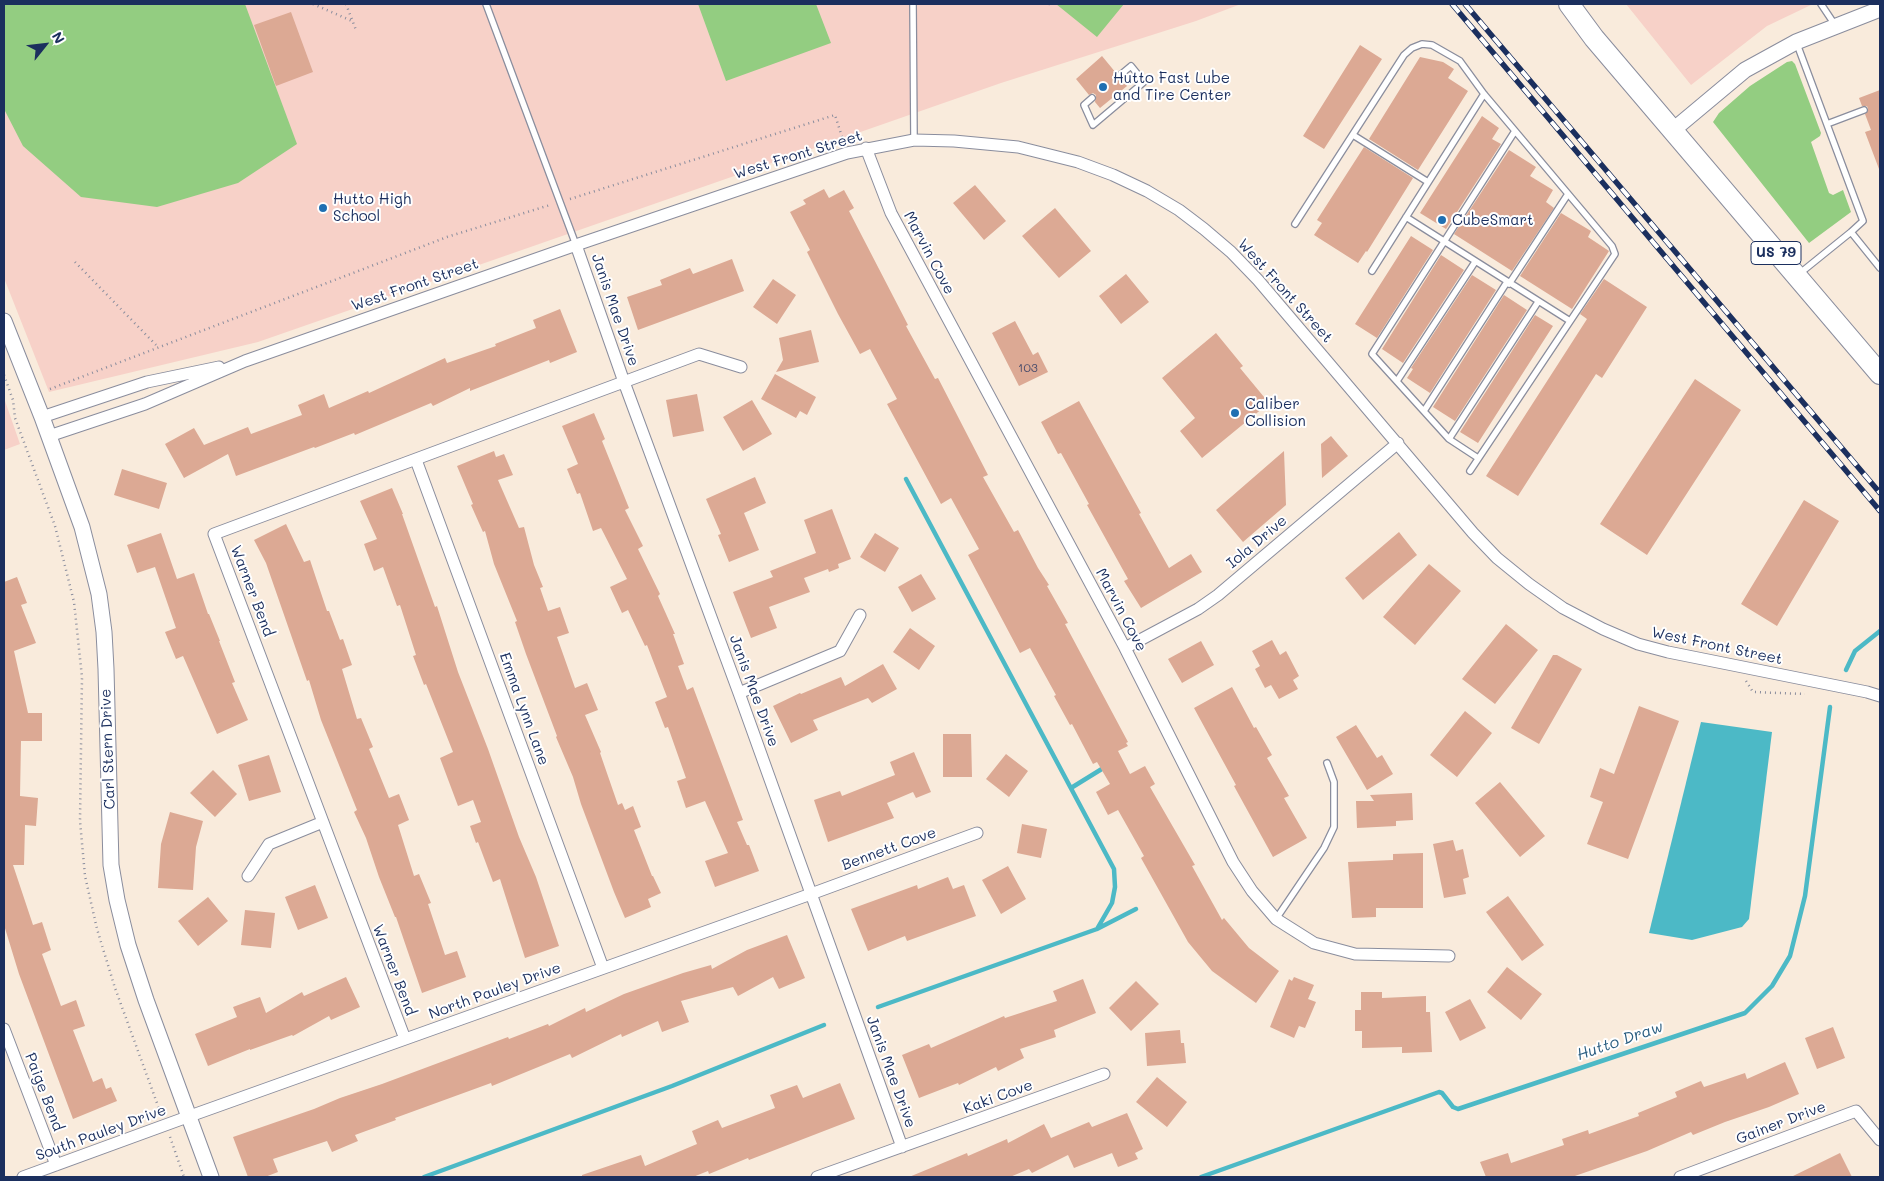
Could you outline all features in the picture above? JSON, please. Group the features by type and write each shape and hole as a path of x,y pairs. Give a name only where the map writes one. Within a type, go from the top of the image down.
{"highway":[{"name":"US 79","path":"1558,4 1594,38"},
{"name":"US 79","path":"1570,4 1594,38 1880,374"}],"street":[{"path":"1672,131 1745,70 1796,42 1880,9"},
{"name":"West Front Street","path":"49,436 145,404 245,361 576,245 847,153 914,140 1018,147 1050,154 1113,175 1147,191 1180,210 1232,252 1497,558 1563,608 1603,629 1638,644 1668,652 1880,696"},
{"name":"Marvin Cove","path":"866,148 891,213 1125,648 1233,862 1252,891 1276,919 1314,943 1355,954 1449,956"},
{"name":"Janis Mae Drive","path":"576,245 902,1147"},
{"name":"Carl Stern Drive","path":"4,321 42,417 82,527 99,594 106,660 111,865 117,900 128,945 146,1000 212,1177"},
{"name":"Warner Bend","path":"405,1039 214,534 699,354 741,367"},
{"name":"West Front Street","path":"42,417 147,382 245,361"},
{"name":"Iola Drive","path":"1125,648 1191,613 1218,594 1398,443"},
{"name":"Emma Lynn Lane","path":"416,460 603,968"},
{"path":"739,693 840,650 860,614"},
{"path":"248,876 269,844 323,822"},
{"name":"Bennett Cove","path":"811,894 977,833"},
{"name":"North Pauley Drive","path":"190,1116 811,894"},
{"name":"Paige Bend","path":"4,1029 56,1165"},
{"name":"Kaki Cove","path":"817,1177 1104,1074"},
{"name":"Gainer Drive","path":"1686,1176 1856,1111 1880,1140"},
{"name":"South Pauley Drive","path":"23,1177 190,1116"}],"lane":[{"path":"486,4 576,245"},
{"path":"914,4 914,140"},
{"path":"1821,4 1835,26"},
{"path":"1796,42 1863,221 1796,276"},
{"path":"1295,224 1404,55 1412,48 1422,44 1432,45 1460,61 1484,94 1612,246 1615,254 1470,471"},
{"path":"1092,98 1084,104 1093,125 1144,82 1131,66 1119,76"},
{"path":"1372,271 1484,94"},
{"path":"1827,124 1864,110"},
{"path":"1478,458 1449,439 1372,354 1445,243 1515,131"},
{"path":"1353,135 1428,182"},
{"path":"1424,411 1568,194"},
{"path":"1406,217 1570,321"},
{"path":"1851,232 1880,268"},
{"path":"1397,381 1475,262"},
{"path":"1449,439 1538,302"},
{"path":"1276,919 1324,848 1334,827 1334,782 1327,763"}],"path":[{"path":"314,4 352,21"},
{"path":"346,4 356,30"},
{"path":"50,389 447,237 835,115 847,153"},
{"path":"75,262 158,347"},
{"path":"4,375 13,400 14,414 19,429"},
{"path":"1738,680 1747,681 1753,692 1812,695"}],"shaded area":[{"name":"Hutto High School","path":"4,4 1241,4 1196,21 1001,83 258,342 49,392 4,278"},
{"path":"1626,4 1813,4 1767,26 1691,85"},
{"path":"4,398 20,444 4,450"}],"green space":[{"path":"4,4 245,4 297,144 238,183 157,207 81,197 23,146 4,109"},
{"path":"698,4 816,4 831,43 726,81"},
{"path":"1056,4 1124,4 1097,37"},
{"path":"1792,61 1795,64 1821,133 1820,136 1811,142 1829,193 1833,195 1843,190 1851,212 1809,243 1713,122 1719,113 1750,86 1787,62"}],"water":[{"path":"1701,722 1772,732 1749,919 1742,927 1692,940 1649,933"}],"building":[{"path":"291,12 313,72 276,86 254,25"},
{"path":"1360,45 1382,59 1324,149 1303,136"},
{"path":"1102,56 1116,73 1114,76 1116,79 1122,80 1127,86 1100,108 1095,102 1096,95 1093,93 1089,95 1076,79"},
{"path":"1420,57 1443,62 1454,69 1448,78 1468,91 1418,170 1369,139"},
{"path":"1880,90 1879,169 1865,132 1871,130 1865,114 1868,109 1867,106 1862,106 1859,98"},
{"path":"1482,116 1499,128 1492,139 1501,144 1446,229 1420,213"},
{"path":"1364,147 1413,178 1367,252 1358,263 1314,235 1322,223 1317,220"},
{"path":"1509,150 1536,167 1530,176 1553,190 1546,202 1554,208 1512,271 1454,234"},
{"path":"975,185 1006,221 984,240 953,203"},
{"path":"824,189 829,198 844,190 854,208 849,211 908,325 906,326 935,379 938,378 988,475 983,477 1014,532 1018,530 1049,585 1047,586 1068,623 1065,624 1128,742 1126,743 1128,746 1118,751 1130,774 1145,766 1155,784 1150,787 1195,865 1192,866 1222,920 1224,918 1249,948 1279,971 1256,1003 1212,971 1188,942 1141,858 1144,856 1118,810 1108,815 1096,792 1110,784 1097,762 1093,764 1072,724 1070,725 1030,648 1020,653 968,555 979,549 951,498 941,504 887,404 897,399 870,349 860,354 838,314 807,252 810,250 790,212 806,204 803,200"},
{"path":"1055,208 1091,251 1059,278 1022,236"},
{"path":"1561,213 1591,231 1588,237 1609,251 1572,309 1520,276"},
{"path":"1411,236 1433,250 1377,338 1355,324"},
{"path":"1441,255 1464,270 1403,363 1382,349"},
{"path":"732,259 744,291 638,330 627,297 662,285 660,280 690,268 693,274"},
{"path":"1126,274 1149,302 1121,324 1099,296"},
{"path":"1472,275 1496,290 1430,393 1407,378 1413,369 1411,368"},
{"path":"773,279 796,295 777,324 753,307"},
{"path":"1604,279 1647,307 1602,378 1596,374 1518,496 1486,476 1587,319 1580,314"},
{"path":"1504,295 1527,310 1455,421 1433,407"},
{"path":"560,309 577,352 550,363 549,360 470,391 470,388 433,406 431,403 355,435 354,433 236,476 228,454 184,478 165,444 194,428 204,445 248,427 251,434 302,415 298,405 324,394 329,408 368,391 369,393 445,358 447,363 496,346 495,344 536,328 533,320"},
{"path":"1535,315 1553,326 1478,443 1460,432"},
{"path":"1015,321 1033,355 1038,352 1048,372 1019,386 992,333"},
{"path":"811,330 819,362 776,372 783,360 779,338"},
{"path":"1216,333 1243,366 1240,368 1269,403 1202,458 1180,431 1195,418 1162,378"},
{"path":"775,374 816,397 807,415 800,411 796,418 761,399"},
{"path":"1695,379 1741,410 1647,555 1600,524"},
{"path":"697,394 704,431 673,437 666,400"},
{"path":"752,400 772,434 743,451 723,417"},
{"path":"1079,401 1169,568 1191,554 1202,572 1141,608 1124,581 1128,579 1087,505 1089,504 1061,453 1058,454 1041,422"},
{"path":"594,413 605,439 602,441 629,508 625,510 643,546 638,549 660,594 658,596 675,634 673,634 684,664 678,666 687,690 693,687 743,820 737,822 747,845 749,845 759,871 715,887 705,861 728,853 705,801 686,808 677,781 686,778 668,727 665,728 655,702 667,697 647,645 645,646 628,610 622,613 610,587 627,579 601,528 593,531 580,493 577,494 567,469 578,464 562,426"},
{"path":"1331,436 1348,456 1322,478 1321,444"},
{"path":"494,451 496,457 504,454 513,475 498,480 519,528 524,527 534,565 543,587 540,588 548,611 560,607 569,633 557,637 575,688 587,683 598,710 585,715 601,752 618,805 622,803 625,810 633,806 641,827 634,830 652,876 661,893 648,899 651,907 625,918 581,804 573,777 556,737 515,622 517,621 494,564 485,531 483,532 471,505 473,504 457,466"},
{"path":"1284,451 1286,505 1243,542 1216,510"},
{"path":"122,469 167,483 159,509 114,495"},
{"path":"755,477 766,503 744,513 759,550 729,562 718,535 721,534 706,499"},
{"path":"392,488 403,514 435,607 437,606 458,672 519,837 536,877 559,946 525,958 500,879 493,882 470,826 481,822 473,800 458,806 440,758 453,752 413,656 416,655 400,605 397,606 383,567 374,571 364,544 377,539 360,501"},
{"path":"1804,500 1839,521 1777,626 1741,604"},
{"path":"832,509 851,559 838,564 839,568 829,572 828,569 804,578 810,592 769,607 777,628 751,638 733,592 773,577 770,571 816,553 804,520"},
{"path":"286,524 304,562 310,560 327,611 329,611 340,640 343,639 352,665 342,669 357,719 361,718 373,747 369,749 389,798 399,794 409,820 398,825 414,876 419,874 431,903 428,904 445,955 457,951 466,977 422,993 396,917 354,812 357,810 321,720 309,680 307,681 266,563 254,540"},
{"path":"1399,532 1417,555 1363,600 1345,578"},
{"path":"161,533 177,579 194,573 235,682 232,683 248,720 217,734 183,656 176,659 165,632 176,628 155,567 137,573 127,545"},
{"path":"875,533 899,548 885,572 860,557"},
{"path":"1429,564 1461,591 1415,645 1383,617"},
{"path":"921,574 936,599 912,612 898,587"},
{"path":"17,577 27,603 21,605 36,643 14,651 28,713 42,713 42,741 21,741 20,796 38,798 36,826 25,825 24,865 13,865 33,925 42,922 51,950 42,954 61,1006 76,1000 85,1026 73,1030 93,1082 102,1078 106,1089 111,1087 117,1101 73,1119 19,974 4,925 4,582"},
{"path":"1506,624 1538,650 1495,704 1462,679"},
{"path":"910,628 935,646 919,670 893,652"},
{"path":"1272,640 1280,655 1286,651 1299,676 1293,680 1298,689 1279,699 1271,685 1265,688 1255,669 1260,666 1252,651"},
{"path":"1201,641 1214,665 1182,683 1168,659"},
{"path":"1553,655 1557,655 1582,669 1539,744 1511,728"},
{"path":"883,664 897,689 872,703 868,698 813,720 818,730 791,743 773,706 841,677 845,686"},
{"path":"1232,687 1254,728 1256,727 1272,755 1267,758 1289,796 1284,798 1307,838 1273,857 1194,708"},
{"path":"1639,706 1679,721 1628,859 1587,844 1603,802 1590,797 1600,768 1614,774"},
{"path":"1465,711 1492,733 1457,777 1430,755"},
{"path":"1356,725 1377,758 1382,755 1393,774 1367,790 1336,737"},
{"path":"943,734 971,734 972,777 943,777"},
{"path":"914,752 931,792 916,798 913,792 887,803 894,818 828,842 814,800 840,791 842,796 895,775 890,762"},
{"path":"1006,754 1028,771 1009,797 986,779"},
{"path":"269,755 281,792 249,801 238,765"},
{"path":"213,770 237,794 215,817 190,793"},
{"path":"1500,782 1545,836 1520,857 1475,803"},
{"path":"1412,793 1413,820 1396,821 1396,826 1357,828 1356,801 1374,801 1370,795"},
{"path":"170,812 203,821 196,847 193,890 158,888 161,844"},
{"path":"1022,824 1047,829 1041,858 1017,853"},
{"path":"1453,840 1456,851 1463,849 1469,877 1463,879 1466,894 1444,898 1433,844"},
{"path":"1423,853 1423,908 1376,908 1376,917 1352,918 1348,862 1393,860 1393,854"},
{"path":"1008,866 1026,899 1001,914 982,880"},
{"path":"948,877 953,889 964,885 976,916 907,941 905,936 868,951 851,909 917,885 918,889"},
{"path":"315,885 328,918 298,930 285,897"},
{"path":"1508,896 1544,945 1522,961 1486,912"},
{"path":"208,897 228,921 198,946 178,921"},
{"path":"245,910 275,913 271,948 241,945"},
{"path":"787,935 805,978 779,989 773,977 738,996 733,987 681,1001 689,1022 662,1032 658,1021 622,1037 621,1034 572,1058 570,1054 492,1086 491,1083 395,1118 396,1120 355,1135 358,1141 332,1152 327,1141 273,1159 278,1172 265,1177 248,1177 233,1137 508,1037 509,1039 548,1024 549,1026 585,1008 586,1012 624,994 683,973 711,965 712,969 747,950"},
{"path":"1507,967 1542,994 1521,1020 1487,992"},
{"path":"346,977 360,1007 331,1020 329,1016 293,1036 250,1049 208,1066 195,1034 237,1017 233,1007 260,997 266,1013 302,992 304,996"},
{"path":"1294,977 1314,985 1308,999 1316,1002 1305,1028 1299,1026 1294,1038 1270,1027 1289,979 1292,981"},
{"path":"1083,979 1096,1013 1054,1030 1056,1037 1020,1049 1024,1058 998,1071 996,1067 959,1085 958,1083 919,1098 902,1055 929,1044 931,1048 1004,1016 1005,1018 1057,1001 1053,991"},
{"path":"1136,981 1159,1004 1131,1031 1109,1008"},
{"path":"1361,992 1382,992 1382,998 1426,996 1426,1012 1430,1012 1432,1052 1402,1053 1402,1047 1362,1048 1362,1031 1355,1031 1355,1010 1361,1010"},
{"path":"1470,999 1486,1028 1460,1041 1445,1012"},
{"path":"1833,1027 1845,1058 1817,1069 1805,1038"},
{"path":"1180,1030 1181,1043 1184,1043 1186,1063 1147,1066 1145,1033"},
{"path":"1785,1062 1799,1094 1693,1135 1691,1132 1647,1151 1572,1177 1486,1177 1480,1162 1508,1153 1511,1163 1564,1145 1562,1139 1588,1130 1589,1134 1639,1116 1638,1113 1677,1097 1675,1092 1701,1081 1704,1087 1745,1073 1747,1079"},
{"path":"1157,1077 1187,1102 1167,1127 1136,1102"},
{"path":"840,1083 855,1119 749,1160 748,1158 709,1174 708,1171 693,1177 582,1177 582,1175 641,1155 645,1166 697,1144 692,1131 718,1120 722,1128 775,1108 770,1095 797,1085 803,1098"},
{"path":"1127,1113 1143,1149 1135,1153 1138,1159 1118,1167 1112,1153 1074,1168 1068,1155 1032,1173 1029,1169 1010,1177 909,1177 967,1153 968,1156 1007,1139 1008,1143 1044,1124 1051,1138 1089,1122 1092,1127"},
{"path":"1840,1153 1852,1177 1791,1177"}],"waterway":[{"path":"906,479 1114,869 1115,887 1112,903 1097,929"},
{"name":"Hutto Draw","path":"1846,670 1855,651 1880,631"},
{"name":"Hutto Draw","path":"1201,1177 1439,1092 1442,1093 1453,1107 1458,1109 1745,1013 1772,986 1790,956 1805,896 1830,707"},
{"path":"1071,788 1105,767"},
{"path":"878,1007 1097,929 1136,909"},
{"path":"424,1177 672,1086 824,1025"}],"railway":[{"path":"1452,4 1880,511"},
{"path":"1465,4 1880,493"}],"place":[{"name":"Hutto Fast Lube and Tire Center","path":"1103,87"},
{"name":"Hutto High School","path":"323,208"},
{"name":"CubeSmart","path":"1442,220"},
{"name":"Caliber Collision","path":"1235,413"}]}
